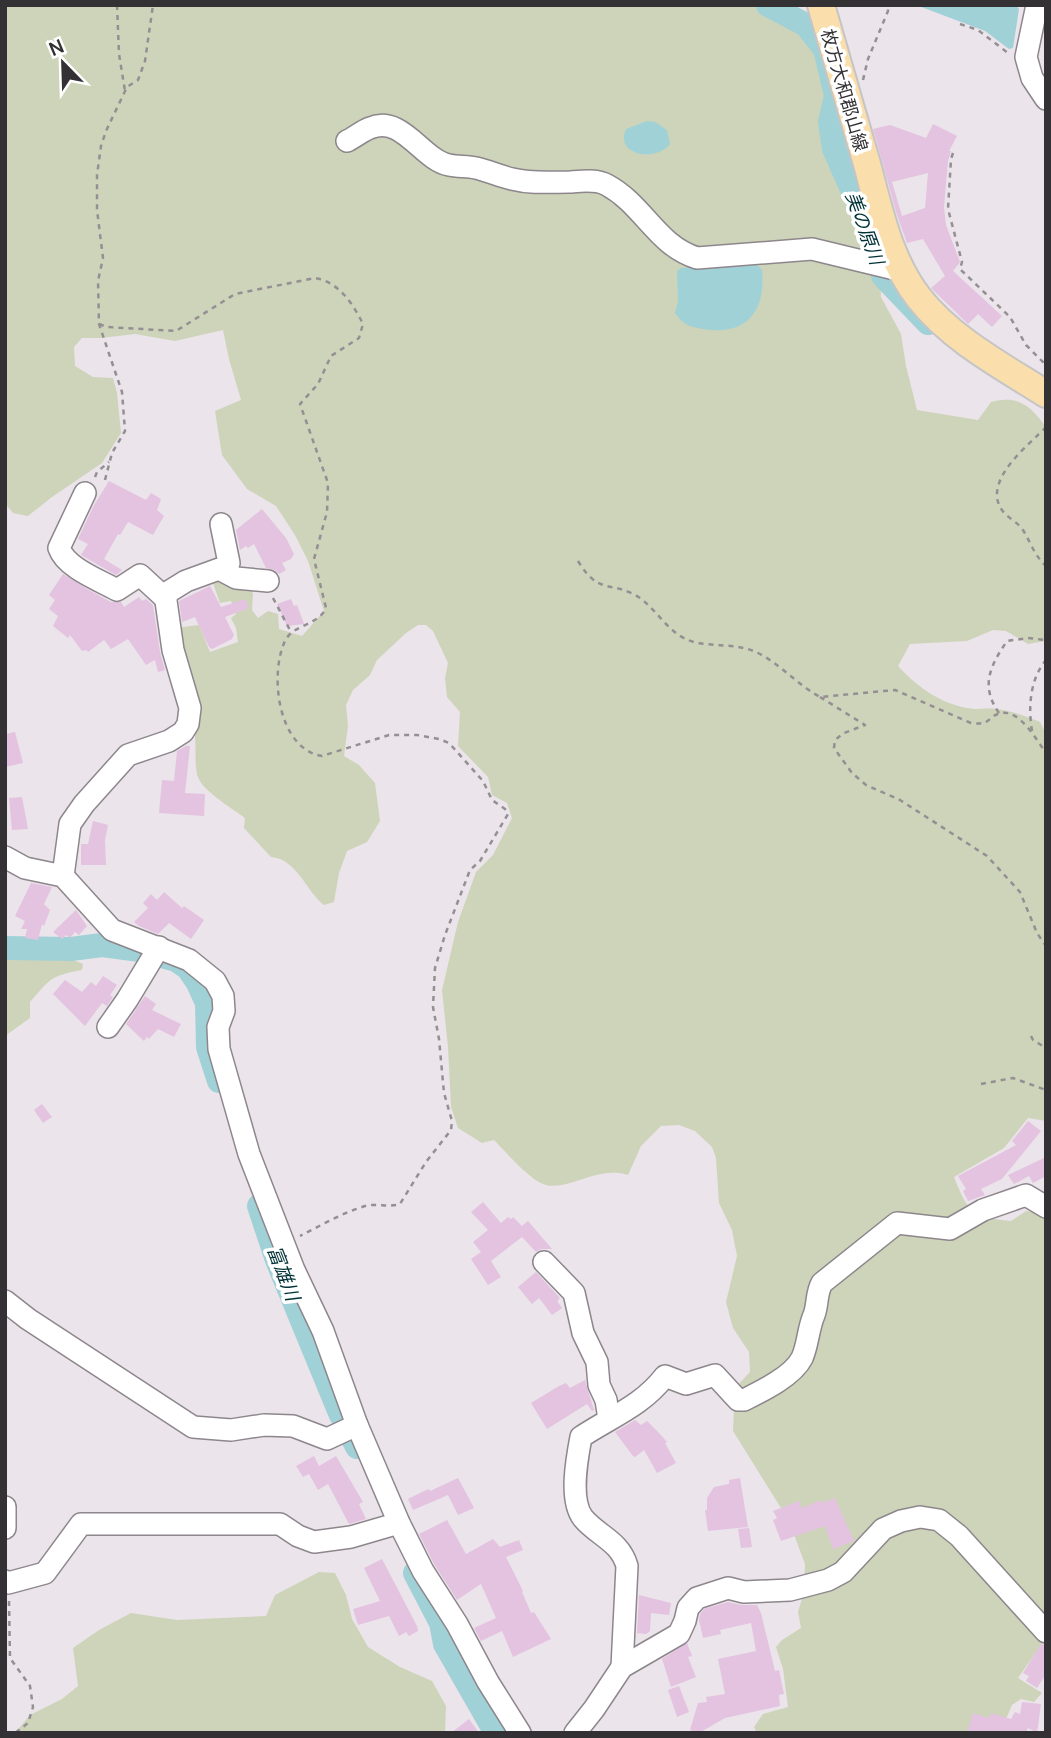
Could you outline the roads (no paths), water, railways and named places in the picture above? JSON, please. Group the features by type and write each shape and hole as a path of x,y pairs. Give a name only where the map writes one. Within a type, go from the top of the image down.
{"main road":[{"name":"枚方大和郡山線","path":"821,5 895,258 918,296 942,323 1046,394"}],"street":[{"path":"1037,5 1026,57 1032,78 1046,99"},
{"path":"347,141 373,126 391,127 411,138 427,153 446,165 475,168 536,183 604,183 627,198 680,253 697,258 812,249 903,271"},
{"path":"85,493 59,548 62,556 117,590 140,575 166,599"},
{"path":"220,524 229,563 226,572"},
{"path":"63,876 70,824 84,804 128,755 169,741 183,732 188,724 190,708 173,650 165,594 202,573 219,569 236,578 268,581"},
{"path":"5,857 25,868 63,876 112,930 159,947 204,970 215,981 223,996 224,1011 218,1027 219,1049 248,1154 284,1245 323,1331 349,1429 423,1571 520,1733"},
{"path":"108,1027 159,947"},
{"path":"622,1667 627,1566 624,1555 613,1542 583,1518 577,1504 576,1473 581,1437 609,1419 619,1417 655,1389 665,1377 686,1384 715,1374 738,1400 744,1400 780,1380 803,1356 808,1326 815,1313 818,1289 822,1283 897,1223 950,1229 983,1210 1026,1195 1046,1207"},
{"path":"544,1262 574,1293 583,1333 597,1362 599,1385 606,1400 609,1419"},
{"path":"5,1301 28,1319 193,1427 231,1430 264,1425 293,1426 327,1439 349,1429"},
{"path":"5,1507 5,1528"},
{"path":"575,1733 622,1667 679,1634 688,1608 697,1598 728,1588 744,1592 790,1590 828,1580 843,1572 883,1529 901,1521 920,1517 939,1520 959,1536 1046,1632"},
{"path":"7,1582 45,1573 81,1524 280,1524 314,1542 351,1537 399,1523"}],"water":[{"path":"916,5 1016,5 1019,9 1013,48 1009,49 985,31"},
{"path":"647,121 655,122 667,130 670,144 664,150 639,153 626,145 626,129"},
{"path":"754,262 762,270 761,298 750,318 742,324 731,329 698,328 684,323 675,313 678,302 677,271 681,268"}],"waterway":[{"name":"美の原川","path":"768,5 806,25 825,49 836,95 830,122 834,149 869,228 883,276 928,323"},
{"name":"富雄川","path":"5,948 71,949 102,945 140,950 176,960 188,968 207,1003 208,1047 219,1081"},
{"name":"富雄川","path":"259,1206 277,1260 340,1413 357,1447"},
{"name":"富雄川","path":"415,1573 441,1623 445,1644 496,1733"}]}
